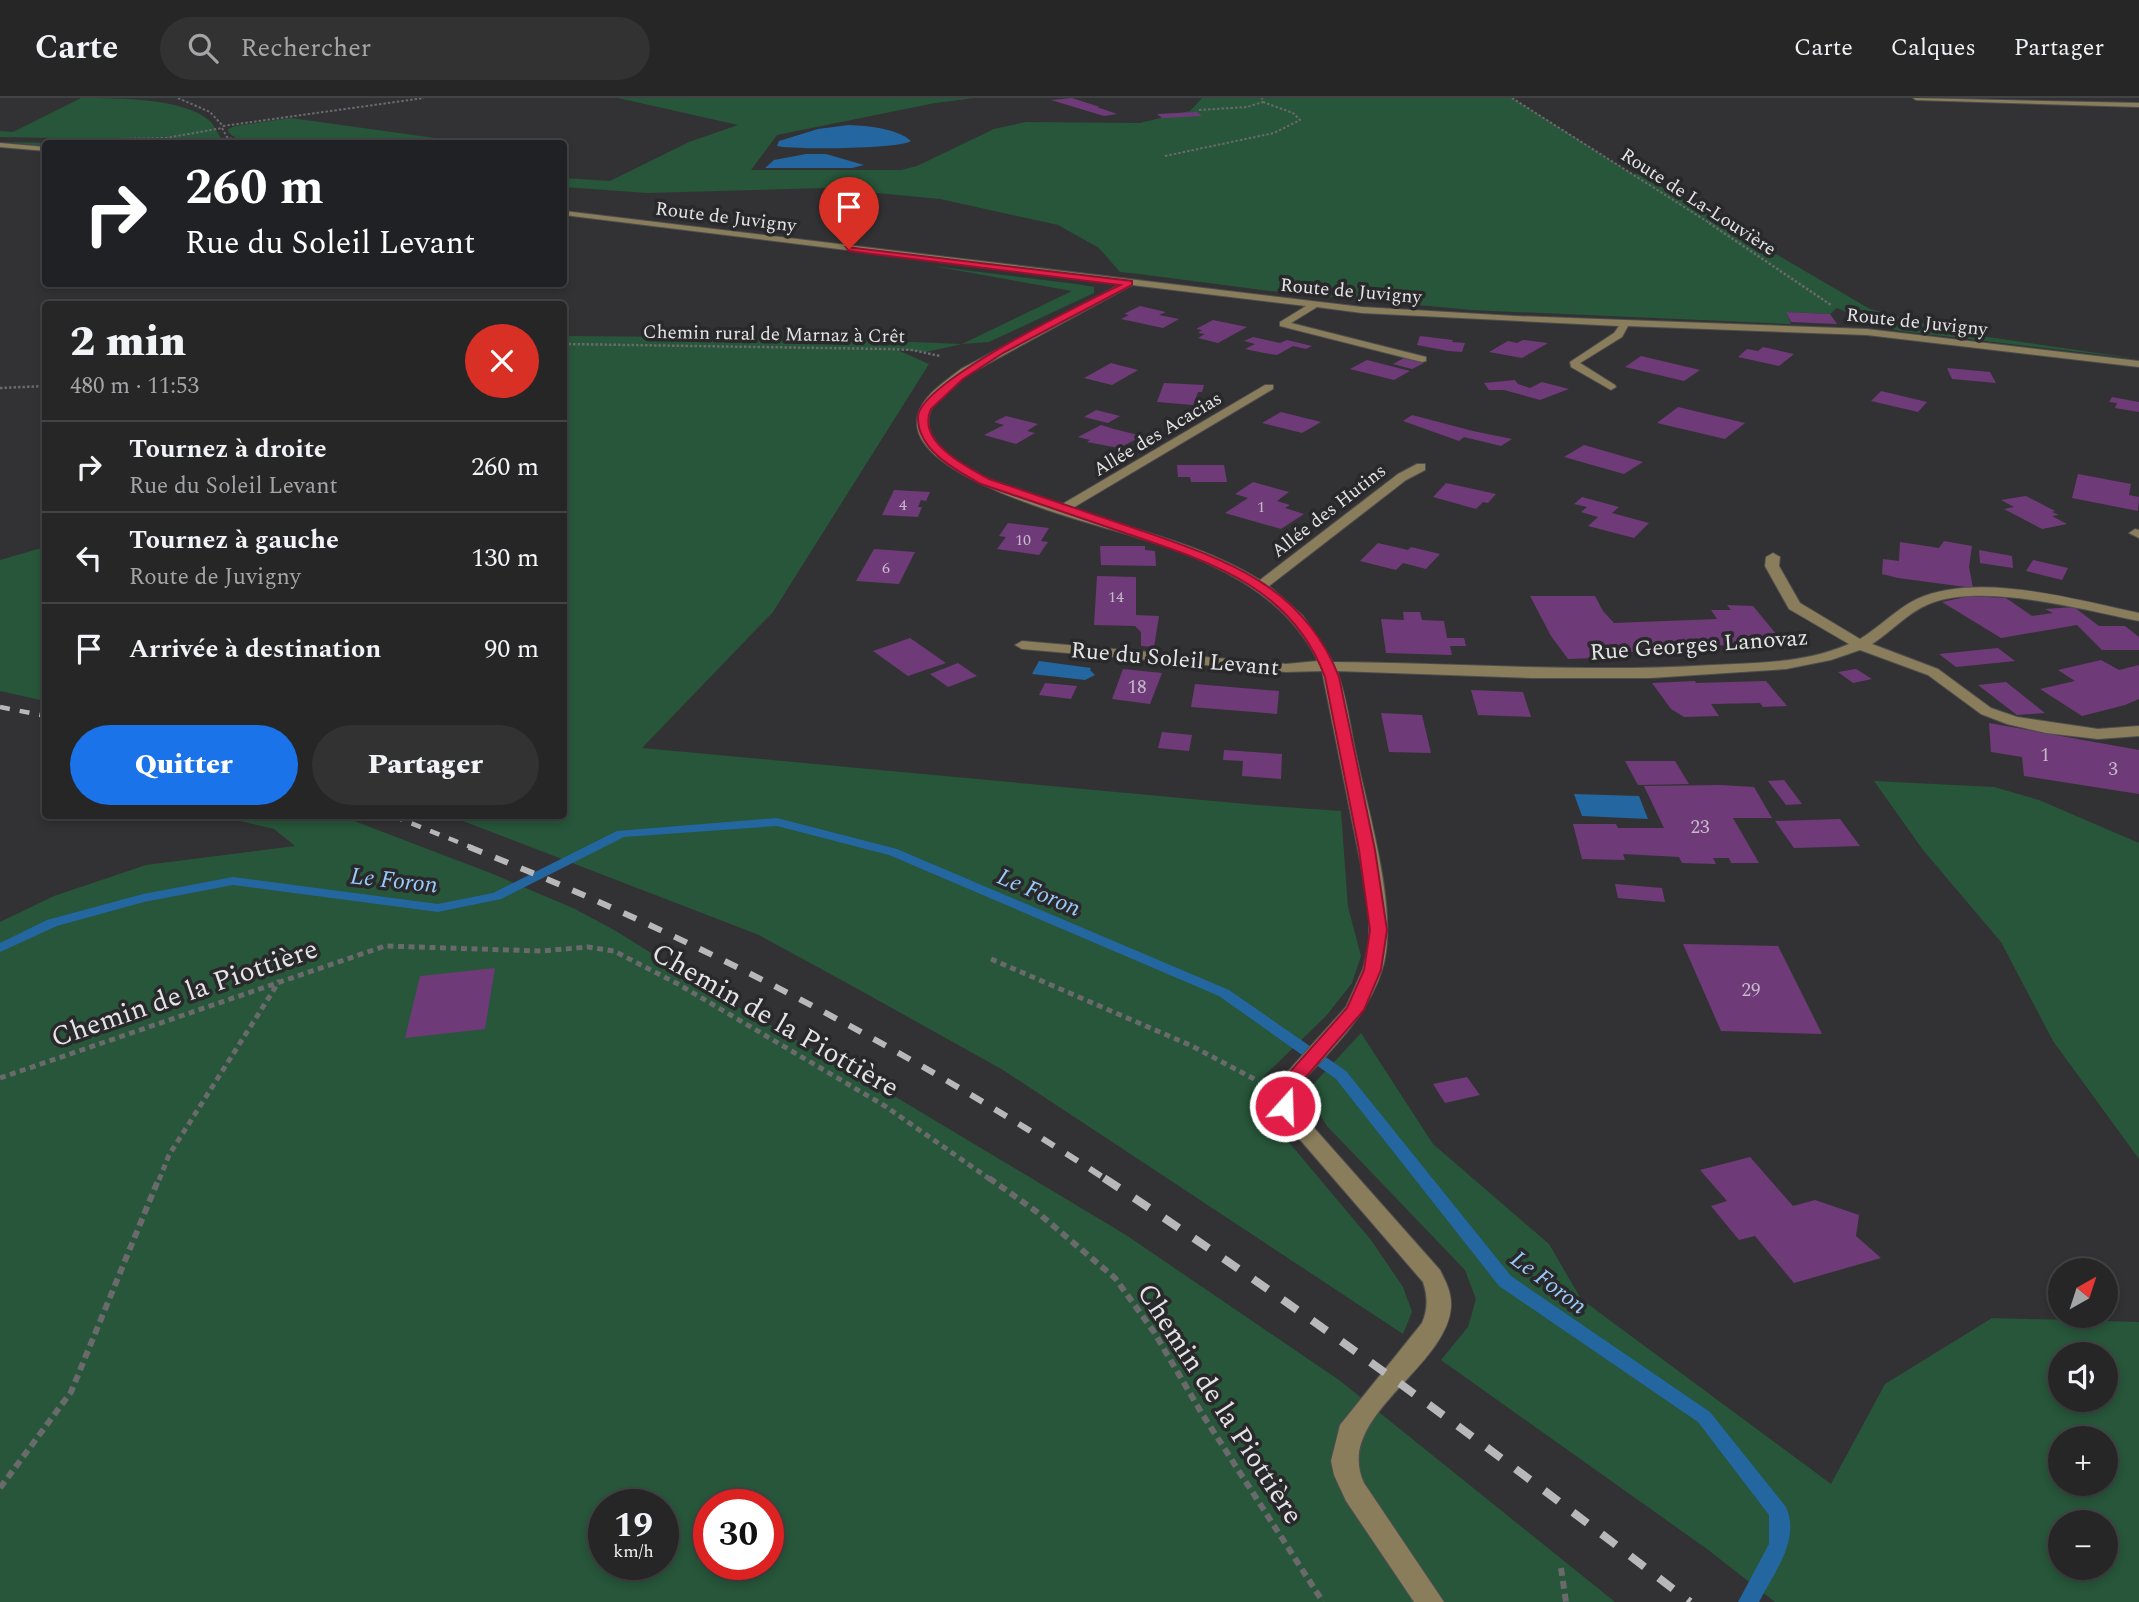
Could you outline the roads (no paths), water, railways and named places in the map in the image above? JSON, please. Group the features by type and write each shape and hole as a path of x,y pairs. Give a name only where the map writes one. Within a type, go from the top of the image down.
{"street":[{"path":"1916,98 2139,105"},
{"path":"0,145 42,149"},
{"name":"Route de Juvigny","path":"567,214 1314,305 1425,315 1867,332 2139,364"},
{"path":"1129,283 984,360 926,408 923,424 930,440 944,455 970,474 1062,509 1198,554 1261,586 1283,603 1309,632 1328,665 1367,850 1378,915 1378,943 1373,970 1355,1010 1287,1090 1291,1115 1432,1277 1441,1303 1438,1317 1414,1352 1349,1433 1345,1461 1347,1475 1355,1492 1430,1602"},
{"path":"1314,305 1283,324 1422,359"},
{"path":"1611,387 1575,365 1618,335 1626,322"},
{"name":"Allée des Acacias","path":"1062,509 1269,387"},
{"name":"Allée des Hutins","path":"1261,586 1402,477 1421,467"},
{"path":"1773,557 1772,566 1794,606 1860,645 1924,668 1976,705 2013,721 2082,733 2114,734 2139,731"},
{"name":"Rue Georges Lanovaz","path":"1328,665 1523,674 1635,674 1709,670 1821,658 1860,645 1908,608 1946,595 1987,594 2041,598 2139,617"},
{"name":"Rue du Soleil Levant","path":"1022,645 1286,668 1328,665"}],"water":[{"path":"849,125 890,130 911,141 888,146 846,148 777,146 779,141 818,129"},
{"path":"806,154 826,154 864,165 852,168 765,168 774,160"},
{"path":"1039,661 1091,668 1095,675 1085,680 1032,674"},
{"path":"1574,794 1639,796 1648,819 1582,816"}],"waterway":[{"name":"Le Foron","path":"0,948 52,923 143,898 233,881 438,908 497,896 621,834 777,822 893,852 1224,993 1341,1075 1505,1281 1704,1417 1779,1513 1779,1545 1748,1602"}],"railway":[{"path":"0,707 42,715"},
{"path":"400,819 473,848"},
{"path":"469,847 634,918 796,997 954,1085 1107,1180"},
{"path":"1107,1180 1401,1384 1690,1602"}]}
